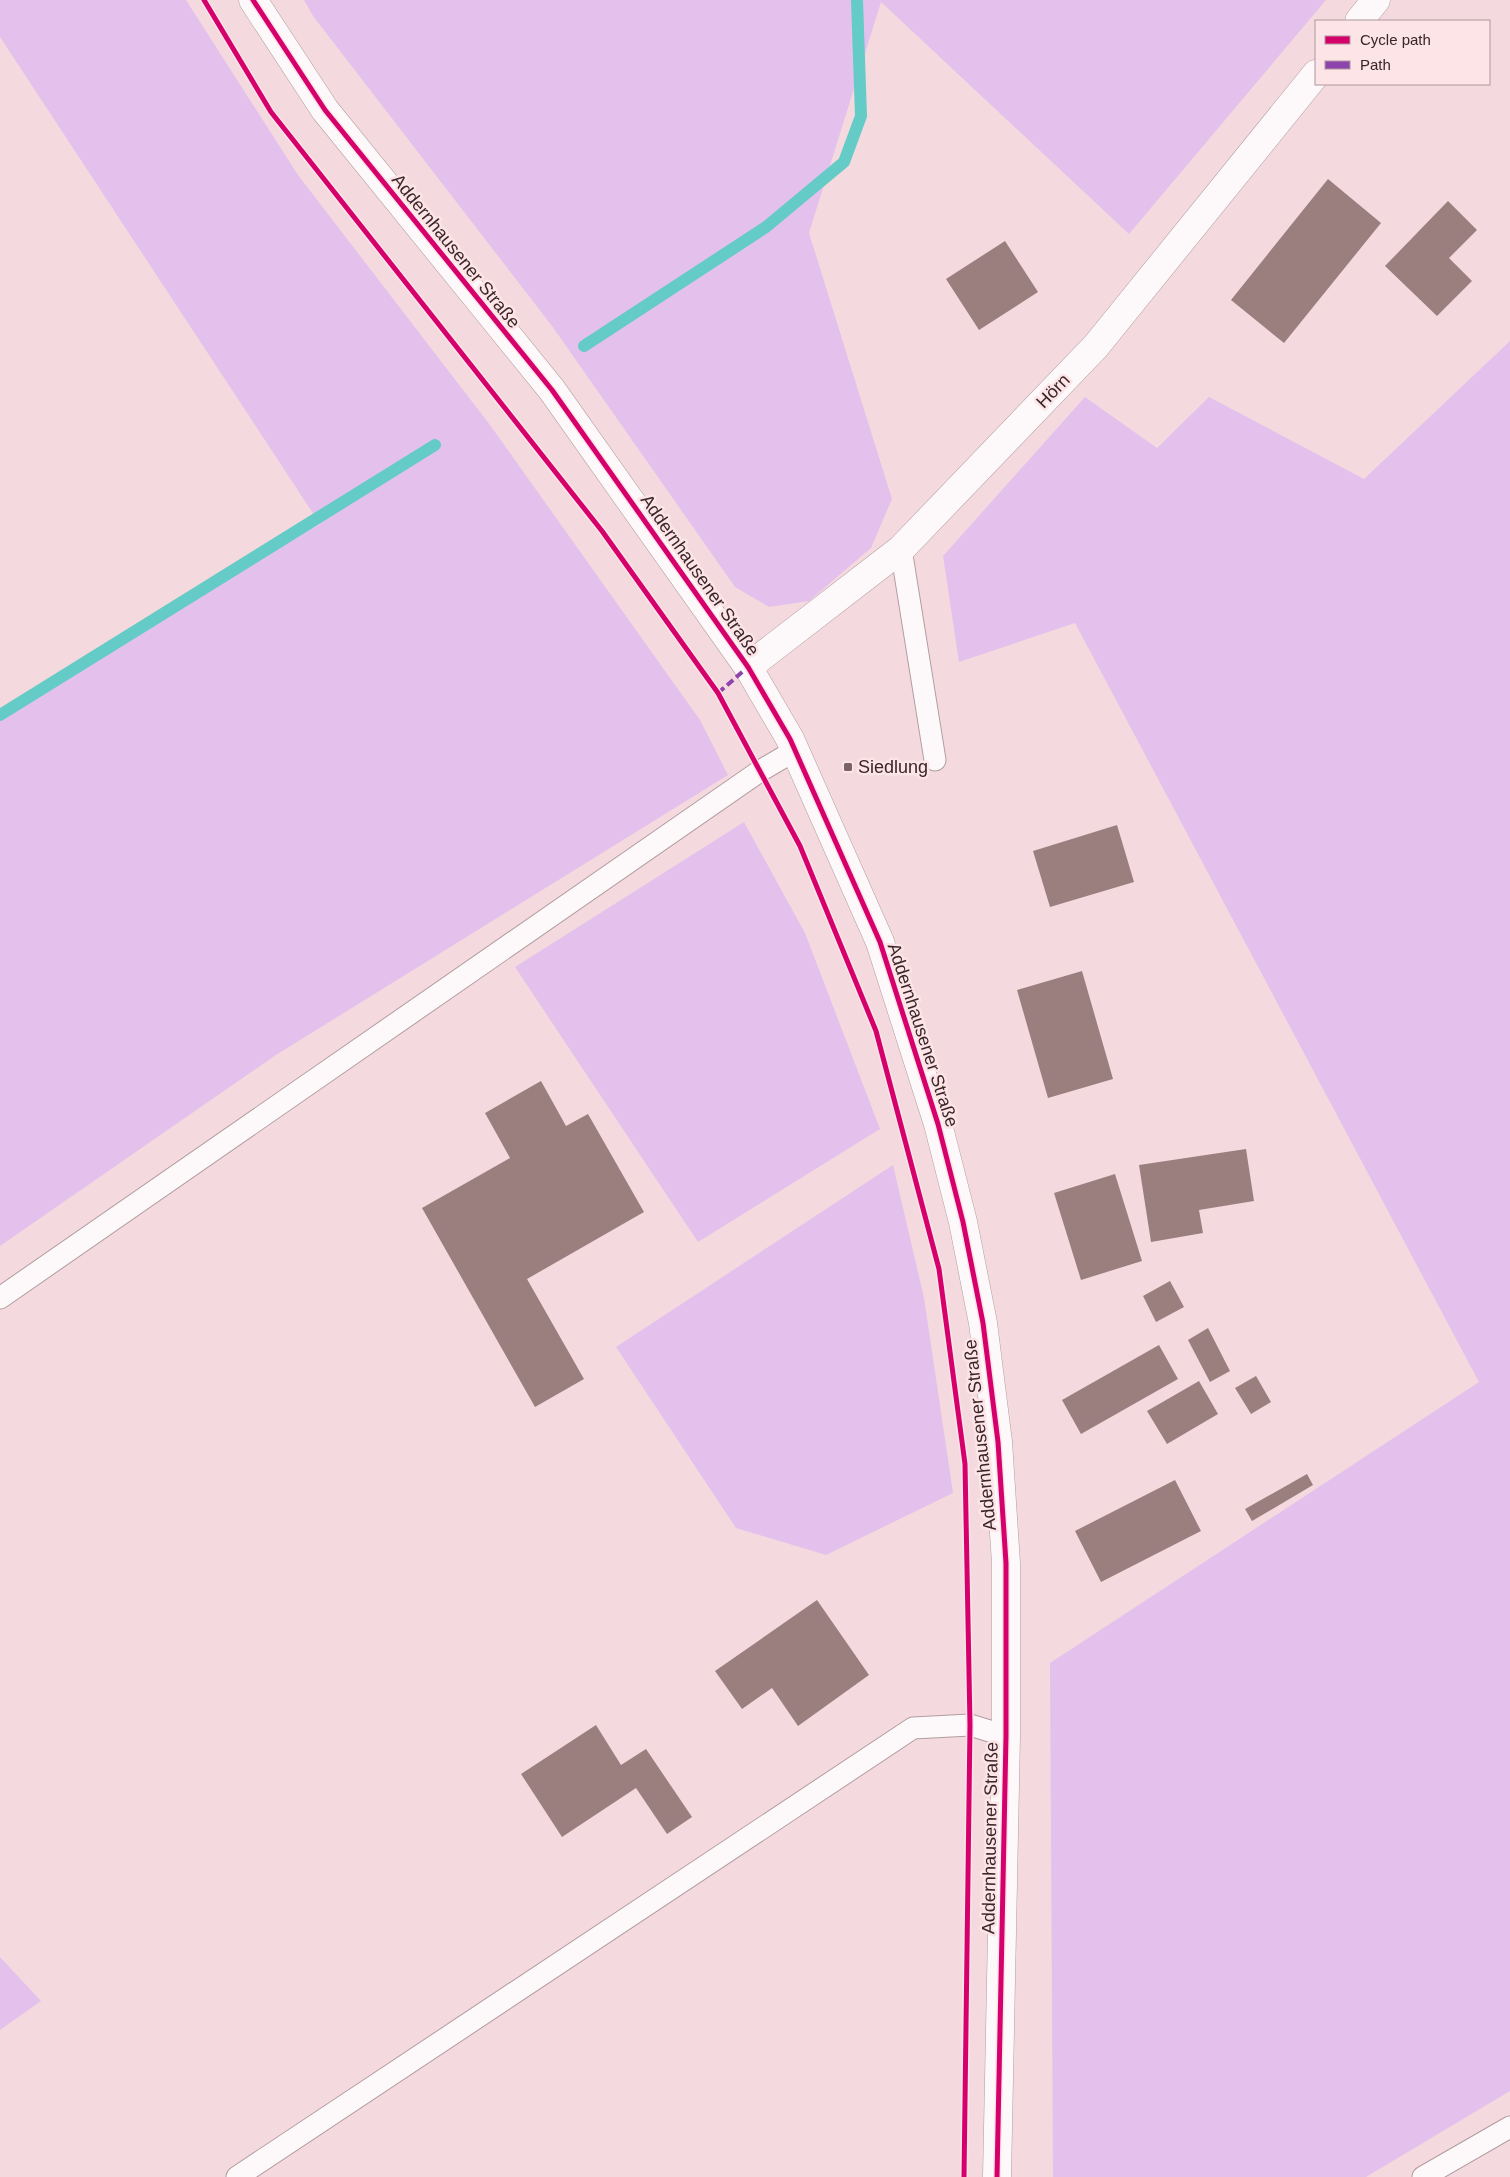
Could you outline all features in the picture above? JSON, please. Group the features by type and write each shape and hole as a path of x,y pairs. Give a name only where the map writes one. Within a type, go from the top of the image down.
{"street":[{"name":"Addernhausener Straße","path":"253,0 325,110 552,390 748,668 794,751 880,942 938,1124 963,1222 983,1323 998,1442 1006,1563 1006,1736 997,2177"},
{"path":"1360,20 1376,0"},
{"name":"Hörn","path":"748,668 901,549 1096,346 1315,75"}],"lane":[{"path":"901,549 935,760"},
{"path":"0,1298 752,777 794,751"},
{"path":"237,2177 913,1728 970,1725 1006,1736"},
{"path":"1423,2177 1510,2127"}],"shaded area":[{"path":"0,0 186,0 298,175 490,425 700,720 728,775 276,1055 0,1246 0,711 320,524 0,37"},
{"path":"304,0 1326,0 1129,234 881,2 809,233 892,499 871,548 809,601 769,607 735,587 552,326 313,16"},
{"path":"1510,341 1510,2091 1366,2177 1053,2177 1050,1663 1479,1382 1075,623 959,662 943,556 1085,397 1157,448 1209,397 1364,479"},
{"path":"744,822 805,933 880,1129 698,1242 515,967"},
{"path":"893,1165 924,1298 953,1493 826,1555 736,1528 616,1347"},
{"path":"0,1957 41,2001 0,2030"}],"building":[{"path":"1328,179 1381,223 1284,343 1231,300"},
{"path":"1448,201 1477,230 1449,258 1472,281 1437,316 1385,266"},
{"path":"1005,241 1038,292 979,330 946,279"},
{"path":"1117,825 1134,882 1050,907 1033,851"},
{"path":"1082,971 1113,1079 1048,1098 1017,990"},
{"path":"541,1081 566,1126 588,1114 644,1212 527,1279 584,1379 535,1407 422,1208 510,1158 485,1113"},
{"path":"1246,1149 1254,1201 1199,1210 1203,1233 1151,1242 1139,1165"},
{"path":"1115,1174 1142,1261 1081,1280 1054,1193"},
{"path":"1170,1281 1184,1307 1156,1322 1143,1296"},
{"path":"1208,1328 1230,1371 1210,1382 1188,1340"},
{"path":"1159,1345 1178,1379 1081,1434 1062,1400"},
{"path":"1256,1376 1271,1402 1251,1414 1235,1388"},
{"path":"1199,1381 1218,1414 1167,1444 1147,1411"},
{"path":"1307,1474 1313,1485 1252,1521 1245,1509"},
{"path":"1175,1480 1201,1531 1101,1582 1075,1531"},
{"path":"817,1600 869,1675 798,1726 772,1688 742,1709 715,1671"},
{"path":"596,1725 621,1765 646,1749 692,1817 667,1834 636,1788 562,1837 521,1774"}],"waterway":[{"path":"584,346 766,227 844,162 861,116 857,0"},
{"path":"0,715 435,445"}],"marked path":[{"path":"718,693 748,667"}],"cycle path":[{"path":"204,0 271,112 602,531 718,693 800,846 876,1031 939,1269 965,1464 970,1725 964,2177"},
{"path":"253,0 325,110 552,390 748,667 790,739 880,942 938,1124 963,1222 983,1323 998,1442 1006,1563 1006,1736 997,2177"}],"place":[{"name":"Siedlung","path":"848,767"}]}
